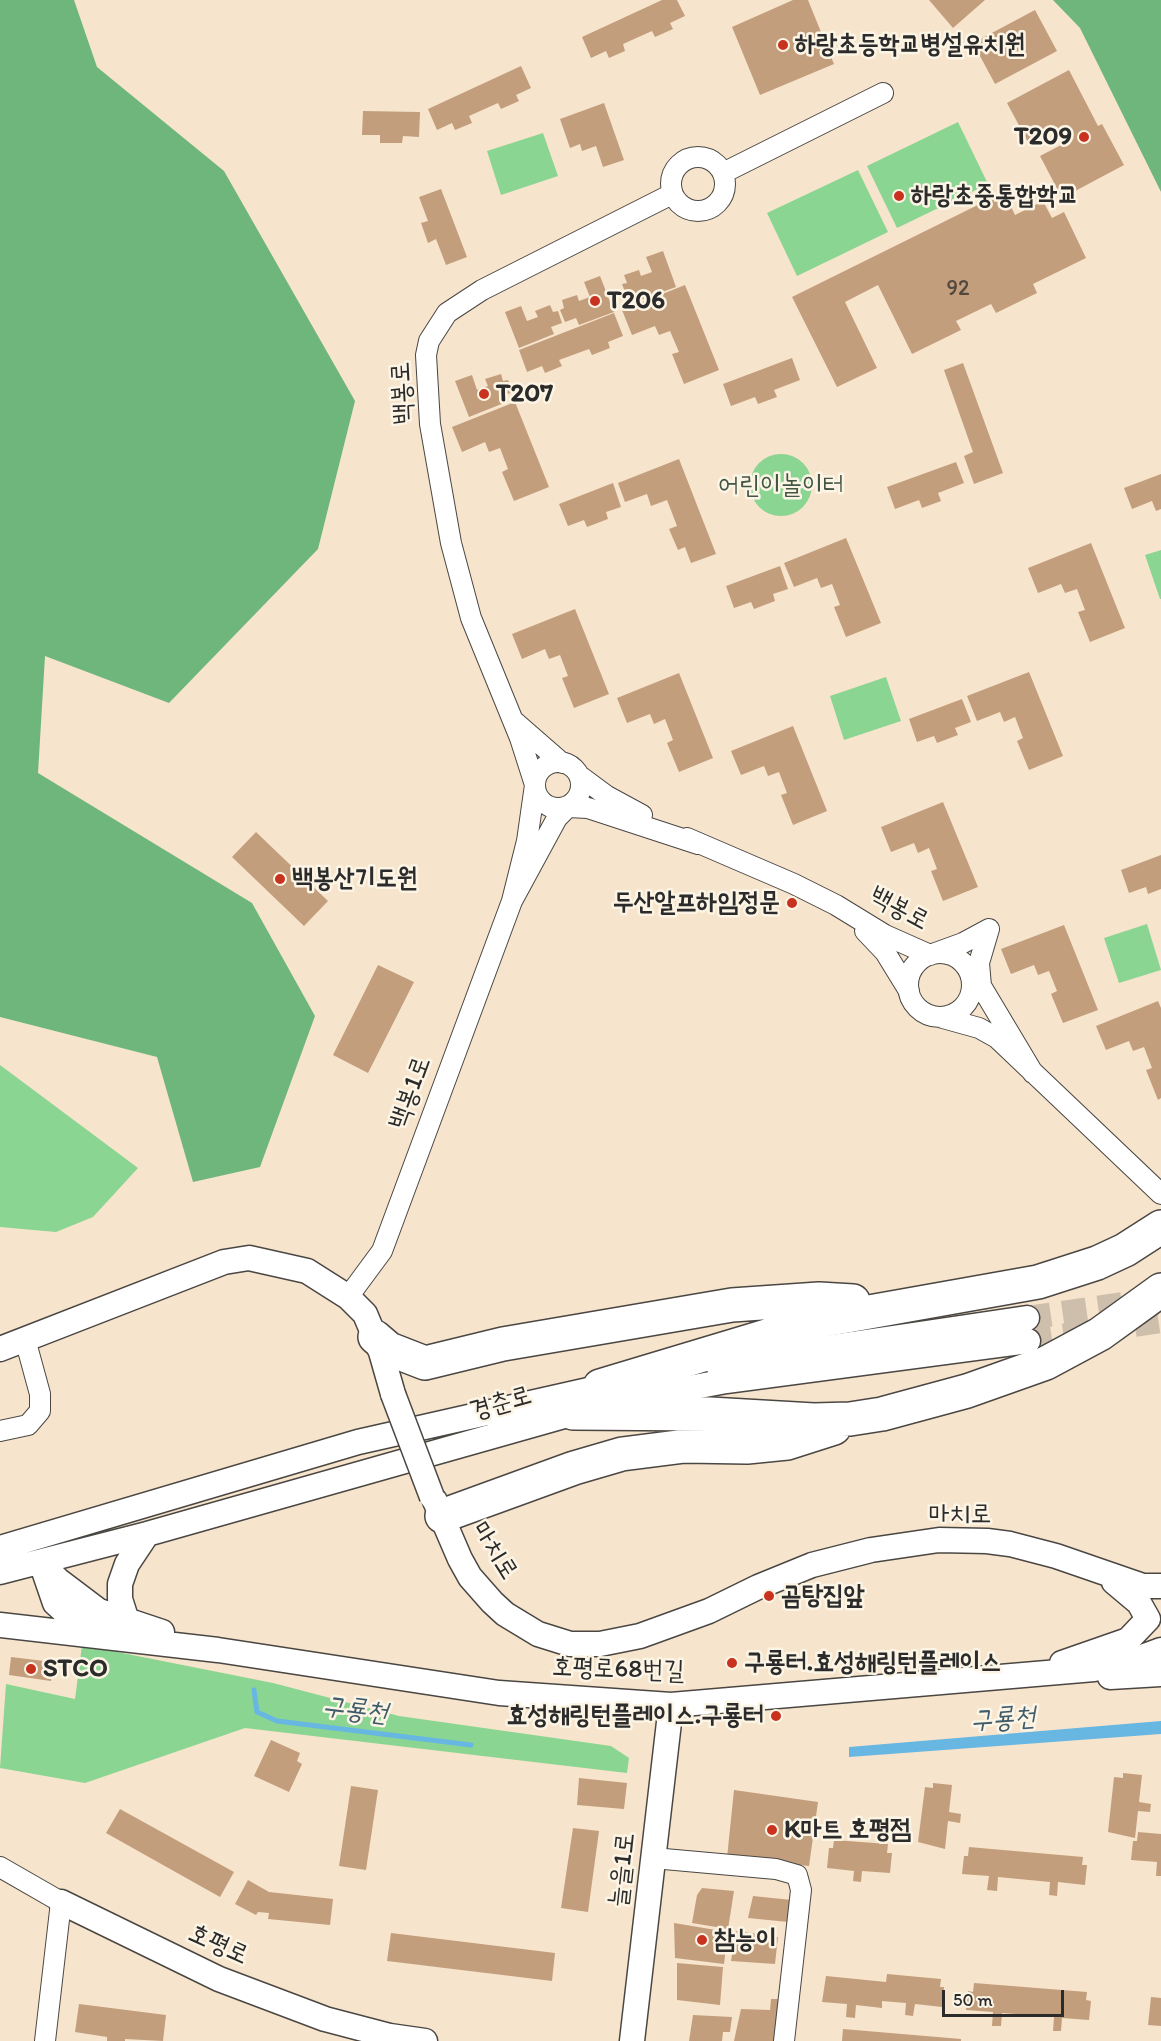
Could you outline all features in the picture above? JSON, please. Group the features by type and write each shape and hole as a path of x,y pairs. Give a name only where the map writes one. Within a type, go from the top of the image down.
{"highway":[{"path":"600,1386 813,1322 1049,1279 1097,1263 1157,1230"},
{"path":"437,1506 622,1454 685,1446 747,1447 787,1443 967,1391 1046,1363 1100,1334 1161,1290"},
{"path":"375,1337 389,1349 413,1361 425,1363 503,1344 732,1305 819,1299 912,1304"},
{"path":"573,1413 710,1414 814,1420 850,1419 882,1414"}],"street":[{"path":"723,173 882,93"},
{"path":"689,158 707,158 715,162 723,173 725,187 723,196 710,209 702,212 684,208 672,194 671,177 675,169 689,158"},
{"name":"백봉로","path":"535,785 471,618 451,543 430,424 426,355 429,341 447,313 483,291 672,194"},
{"name":"백봉로","path":"511,718 562,763"},
{"path":"562,763 570,765 580,776 582,783 579,797 568,807 553,808 546,805 536,793 535,785 541,770 547,765 562,763"},
{"name":"백봉로","path":"580,776 607,796 698,844"},
{"name":"백봉1로","path":"348,1297 382,1251 512,901 527,841 535,785"},
{"name":"백봉로","path":"568,807 596,810 698,844 794,884 836,905 885,935 930,955 963,943 989,929 979,963 981,986 1033,1073"},
{"name":"백봉1로","path":"512,901 552,825 568,807"},
{"name":"백봉로","path":"836,905 880,946 903,979 909,992"},
{"path":"940,953 959,959 972,978 973,989 963,1009 943,1018 922,1012 915,1005 909,992 909,976 914,967 930,955 940,953"},
{"name":"백봉로","path":"973,989 985,1009 1006,1032 1033,1073"},
{"name":"백봉로","path":"943,1018 979,1028 997,1038 1161,1194"},
{"name":"마치로","path":"0,1349 224,1262 249,1258 307,1271 348,1297 365,1314 375,1337 393,1394 437,1506 470,1577 492,1602 530,1629 570,1644 600,1644 640,1636 709,1611 758,1587 812,1565 906,1544 987,1541 1056,1556 1143,1586 1161,1588"},
{"name":"경춘로","path":"0,1548 358,1442 600,1386 742,1359 1027,1330 726,1381 573,1413 147,1534 0,1572"},
{"path":"0,1431 28,1425 40,1412 40,1394 25,1339"},
{"path":"128,1621 120,1599 120,1584 127,1564 147,1534"},
{"path":"33,1540 55,1603 76,1622 99,1635"},
{"path":"41,1563 58,1580 99,1611 218,1650"},
{"name":"마치로","path":"1088,1568 1128,1592 1139,1603 1152,1629 1161,1640"},
{"path":"1149,1619 1152,1599 1161,1588"},
{"name":"호평로68번길","path":"1018,1674 1054,1665 1128,1640 1149,1619"},
{"path":"0,1625 218,1650"},
{"name":"호평로68번길","path":"218,1650 499,1693 671,1705 1110,1668 1161,1650"},
{"path":"1018,1674 1125,1677 1161,1674"},
{"name":"늘을1로","path":"632,2041 671,1705"},
{"path":"653,1858 776,1869 797,1875 801,1890 784,2041"},
{"name":"호평로","path":"0,1867 61,1902 219,1979 325,2019 390,2036 425,2041"},
{"path":"45,2041 61,1902"}],"green space":[{"path":"0,0 74,0 97,67 224,171 355,401 318,549 169,703 45,656 38,773 252,903 315,1016 260,1167 193,1182 157,1057 0,1017"},
{"path":"1053,0 1161,0 1161,192 1080,28"},
{"path":"958,122 988,184 897,228 867,166"},
{"path":"543,133 558,176 501,195 487,151"},
{"path":"858,170 888,232 797,276 767,213"},
{"name":"어린이놀이터","path":"781,454 793,456 803,463 810,473 812,485 810,497 803,507 793,514 781,516 769,514 759,507 752,497 750,485 752,473 759,463 769,456"},
{"path":"1161,550 1161,599 1160,599 1145,555"},
{"path":"886,677 901,721 844,740 830,696"},
{"path":"1147,924 1161,970 1119,983 1104,938"},
{"path":"0,1065 138,1168 93,1217 56,1232 0,1227"},
{"path":"82,1645 273,1683 399,1716 611,1746 629,1758 627,1773 245,1728 85,1783 0,1768 6,1684 75,1699"}],"water":[{"path":"1161,1721 1161,1734 849,1757 849,1747"}],"building":[{"path":"662,0 677,0 685,16 670,23 673,29 655,37 652,31 623,44 625,51 609,58 606,51 591,58 582,37"},
{"name":"하랑초등학교병설유치원","path":"793,0 808,0 834,64 760,95 732,27"},
{"path":"929,0 985,0 953,28"},
{"path":"1035,10 1057,51 995,84 973,43"},
{"path":"521,66 531,88 516,95 519,101 501,109 498,103 469,116 472,123 455,130 452,123 437,130 428,109"},
{"name":"T209","path":"1069,70 1098,126 1102,124 1124,165 1062,198 1040,156 1063,144 1056,130 1029,144 1007,103"},
{"path":"604,103 624,160 603,167 596,146 582,151 580,144 570,148 560,119"},
{"path":"363,111 420,112 419,137 403,136 402,143 380,143 380,135 362,135"},
{"path":"441,189 467,257 446,265 436,239 428,243 421,223 428,221 419,197"},
{"name":"하랑초중통합학교","path":"1004,192 1015,215 1043,201 1052,218 1064,212 1086,258 1033,284 1037,293 996,313 991,304 956,321 961,330 912,354 878,285 845,302 877,368 837,387 792,297"},
{"path":"663,251 676,287 640,300 638,293 627,297 622,284 627,283 624,275 639,270 641,276 652,272 646,257"},
{"name":"T206","path":"600,276 614,312 579,325 576,318 565,322 560,310 564,308 562,300 577,295 579,301 590,297 584,282"},
{"path":"685,285 719,370 684,384 672,354 679,352 670,331 659,335 655,326 632,335 622,310"},
{"name":"T206","path":"550,305 553,312 558,311 562,323 551,327 554,334 519,348 505,312 521,306 527,321 538,317 535,311"},
{"path":"614,313 623,336 608,342 610,348 592,355 589,349 559,360 562,366 545,373 542,366 527,372 519,350"},
{"path":"792,358 800,380 774,390 777,397 758,404 755,397 731,406 723,384"},
{"path":"963,363 1003,473 974,484 964,456 973,452 944,370"},
{"name":"T207","path":"501,374 503,381 508,380 513,392 502,396 504,403 469,417 455,381 472,375 477,390 488,386 485,379"},
{"path":"515,402 549,487 514,501 502,472 508,469 500,448 489,452 485,442 462,452 452,427"},
{"path":"679,459 716,554 691,563 685,547 678,550 669,529 677,526 667,500 651,506 647,494 625,502 618,483"},
{"path":"956,462 964,483 938,493 941,501 922,508 919,500 895,509 887,487"},
{"path":"1161,474 1161,509 1156,511 1152,501 1132,509 1124,488"},
{"path":"613,483 621,507 606,512 608,519 587,527 584,520 568,526 559,504"},
{"path":"846,538 881,623 846,637 834,607 840,605 832,584 821,588 817,578 794,587 784,563"},
{"path":"1091,543 1125,628 1090,642 1078,612 1085,610 1077,589 1065,593 1061,584 1038,593 1028,568"},
{"path":"780,566 788,589 773,594 775,601 754,609 751,602 734,608 726,586"},
{"path":"575,609 609,694 574,708 562,678 568,676 560,655 549,659 545,649 522,659 512,634"},
{"path":"1029,672 1063,756 1029,770 1017,741 1023,738 1015,717 1004,722 1000,712 977,721 967,696"},
{"path":"679,673 713,758 679,772 667,743 673,740 665,719 654,724 650,714 627,723 617,698"},
{"path":"962,699 971,722 955,728 958,735 937,743 934,736 917,742 909,719"},
{"path":"793,726 827,811 793,825 781,795 787,793 779,772 768,776 764,766 741,775 731,751"},
{"path":"943,802 978,887 943,901 931,871 937,869 929,848 918,853 914,843 891,852 881,827"},
{"name":"백봉산기도원","path":"256,832 328,901 304,926 232,857"},
{"path":"1161,855 1161,889 1148,894 1146,887 1129,893 1121,870"},
{"path":"1064,925 1098,1010 1063,1023 1051,994 1057,991 1049,971 1038,975 1034,965 1011,974 1001,949"},
{"path":"378,965 414,982 368,1073 333,1055"},
{"path":"1158,1001 1161,1008 1161,1098 1158,1100 1146,1070 1152,1068 1144,1047 1133,1051 1129,1041 1106,1050 1096,1026"},
{"name":"STCO","path":"11,1657 53,1662 51,1681 9,1675"},
{"path":"271,1740 300,1753 297,1761 302,1764 289,1792 254,1776"},
{"path":"1123,1773 1142,1775 1139,1802 1151,1804 1150,1812 1138,1811 1135,1838 1108,1832 1114,1777 1123,1778"},
{"path":"579,1778 627,1783 624,1809 577,1805"},
{"path":"933,1783 952,1785 949,1812 961,1814 960,1823 948,1821 945,1849 918,1842 925,1787 933,1788"},
{"path":"351,1786 378,1790 366,1870 339,1866"},
{"name":"K마트 호평점","path":"734,1790 818,1802 809,1866 727,1858"},
{"path":"120,1809 234,1872 220,1897 106,1833"},
{"path":"573,1828 599,1831 588,1912 561,1908"},
{"path":"1138,1832 1161,1834 1161,1876 1156,1876 1157,1862 1131,1860 1133,1841 1137,1841"},
{"path":"834,1840 888,1844 887,1853 892,1853 890,1873 862,1871 861,1882 853,1881 854,1871 827,1868 829,1848 833,1848"},
{"path":"969,1847 1083,1857 1082,1865 1087,1865 1085,1885 1058,1882 1057,1896 1049,1895 1050,1882 998,1877 997,1891 987,1890 989,1876 962,1874 964,1856 968,1856"},
{"path":"248,1880 269,1892 333,1899 330,1925 268,1919 269,1913 258,1912 256,1915 235,1904"},
{"path":"702,1888 734,1891 728,1929 692,1923 697,1895"},
{"path":"753,1896 792,1900 788,1922 748,1918"},
{"path":"674,1923 728,1932 724,1964 675,1958"},
{"path":"736,1931 778,1937 775,1964 731,1961"},
{"path":"391,1933 555,1953 552,1981 387,1961"},
{"path":"677,1963 723,1967 720,2005 677,2000"},
{"path":"887,1974 941,1979 940,1987 944,1987 942,2007 915,2004 913,2016 905,2015 906,2003 882,2001 882,2008 856,2005 855,2018 846,2017 847,2004 822,2002 826,1976 886,1982"},
{"path":"974,1983 1087,1992 1086,2000 1091,2001 1089,2020 1062,2018 1061,2031 1053,2031 1054,2017 1002,2013 1001,2026 992,2026 993,2012 966,2010 968,1991 973,1992"},
{"path":"1151,1997 1161,1998 1161,2026 1148,2025"},
{"path":"771,1999 781,1999 779,2041 734,2041 741,2009 770,2010"},
{"path":"79,2004 166,2015 163,2041 125,2039 125,2041 107,2041 107,2037 75,2032"},
{"path":"693,2015 732,2017 730,2032 723,2032 722,2041 689,2041"},
{"path":"843,2029 961,2039 961,2041 842,2041"}],"waterway":[{"name":"구룡천","path":"254,1690 257,1712 277,1721 471,1745"}],"tunnel":[{"path":"1027,1318 1144,1301"},
{"path":"1028,1341 1161,1321"}],"place":[{"name":"하랑초등학교병설유치원","path":"783,45"},
{"name":"T209","path":"1084,137"},
{"name":"하랑초중통합학교","path":"899,196"},
{"name":"T206","path":"595,301"},
{"name":"T207","path":"484,394"},
{"name":"백봉산기도원","path":"280,879"},
{"name":"두산알프하임정문","path":"792,903"},
{"name":"곰탕집앞","path":"769,1596"},
{"name":"구룡터.효성해링턴플레이스","path":"732,1663"},
{"name":"STCO","path":"31,1669"},
{"name":"효성해링턴플레이스.구룡터","path":"776,1716"},
{"name":"K마트 호평점","path":"772,1830"},
{"name":"참능이","path":"702,1940"}]}
